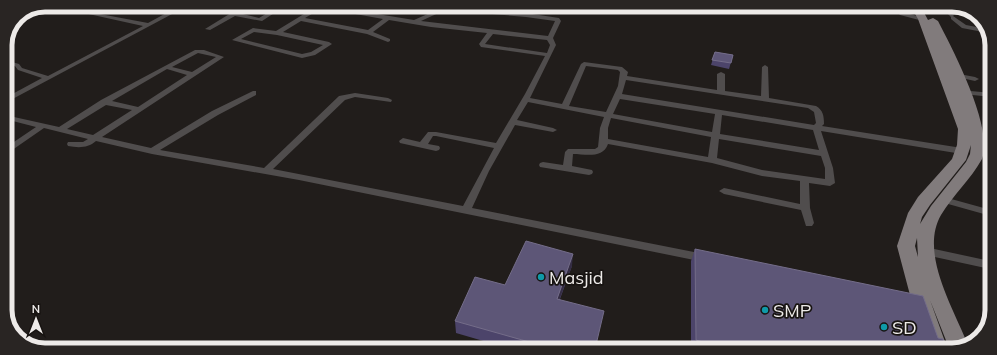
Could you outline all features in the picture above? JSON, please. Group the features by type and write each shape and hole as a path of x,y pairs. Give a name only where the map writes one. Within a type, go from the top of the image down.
{"main road":[{"path":"921,12 965,129 964,145 959,160 924,201 914,217 906,246 911,268 915,302 935,343"},
{"path":"922,12 932,19 945,44 975,124 985,141 978,149 971,165 944,200 929,225 925,236 925,251 931,276 957,343"}],"street":[{"path":"86,12 149,26"},
{"path":"12,97 174,12"},
{"path":"208,29 238,12"},
{"path":"234,14 260,20 273,12"},
{"path":"276,33 329,44 313,54 302,56 235,40 253,30 276,33 311,12"},
{"path":"358,12 431,25 492,30 549,55"},
{"path":"415,22 436,12"},
{"path":"466,211 476,186 513,122 528,100 553,45 550,38 558,21 482,12"},
{"path":"902,14 915,12"},
{"path":"948,12 964,27 981,29"},
{"path":"369,32 389,17"},
{"path":"300,19 369,32 388,40"},
{"path":"492,30 482,45 483,46 524,43 550,38"},
{"path":"60,130 104,102 197,51 202,51 221,57 138,109 94,138 88,144 83,146 70,144"},
{"path":"12,64 17,65 20,69 48,78"},
{"path":"565,106 584,64 620,68 624,72 624,78 618,96 610,115 606,120 602,150 599,152 574,150 569,152 567,168"},
{"path":"765,66 765,98"},
{"path":"166,67 194,75"},
{"path":"721,74 721,91"},
{"path":"957,75 975,79"},
{"path":"604,141 712,160 762,173 830,183 829,168 817,127 820,124 820,116 816,108 721,91 624,78"},
{"path":"963,92 985,94"},
{"path":"152,151 253,93"},
{"path":"266,171 342,98 355,95 388,100"},
{"path":"618,96 827,128 962,151"},
{"path":"528,100 716,136 825,154"},
{"path":"104,102 138,109"},
{"path":"712,160 719,112"},
{"path":"12,119 152,151 266,171 717,260"},
{"path":"513,122 553,130"},
{"path":"12,147 42,126"},
{"path":"822,143 827,128"},
{"path":"422,145 429,136 433,134 499,146"},
{"path":"403,141 436,148"},
{"path":"543,165 589,172"},
{"path":"804,180 805,208 809,223"},
{"path":"724,191 805,208"},
{"path":"944,200 985,211"},
{"path":"925,251 985,264"},
{"path":"915,302 945,312"}],"building":[{"path":"715,52 733,55 731,63 712,60"},
{"path":"526,241 573,254 557,299 604,311 596,343 533,343 455,321 475,277 505,285"},
{"name":"SMP","path":"695,249 923,296 938,338 943,339 945,343 706,343 696,340"}],"place":[{"name":"Masjid","path":"541,277"},
{"name":"SMP","path":"765,310"},
{"name":"SD","path":"884,327"}]}
